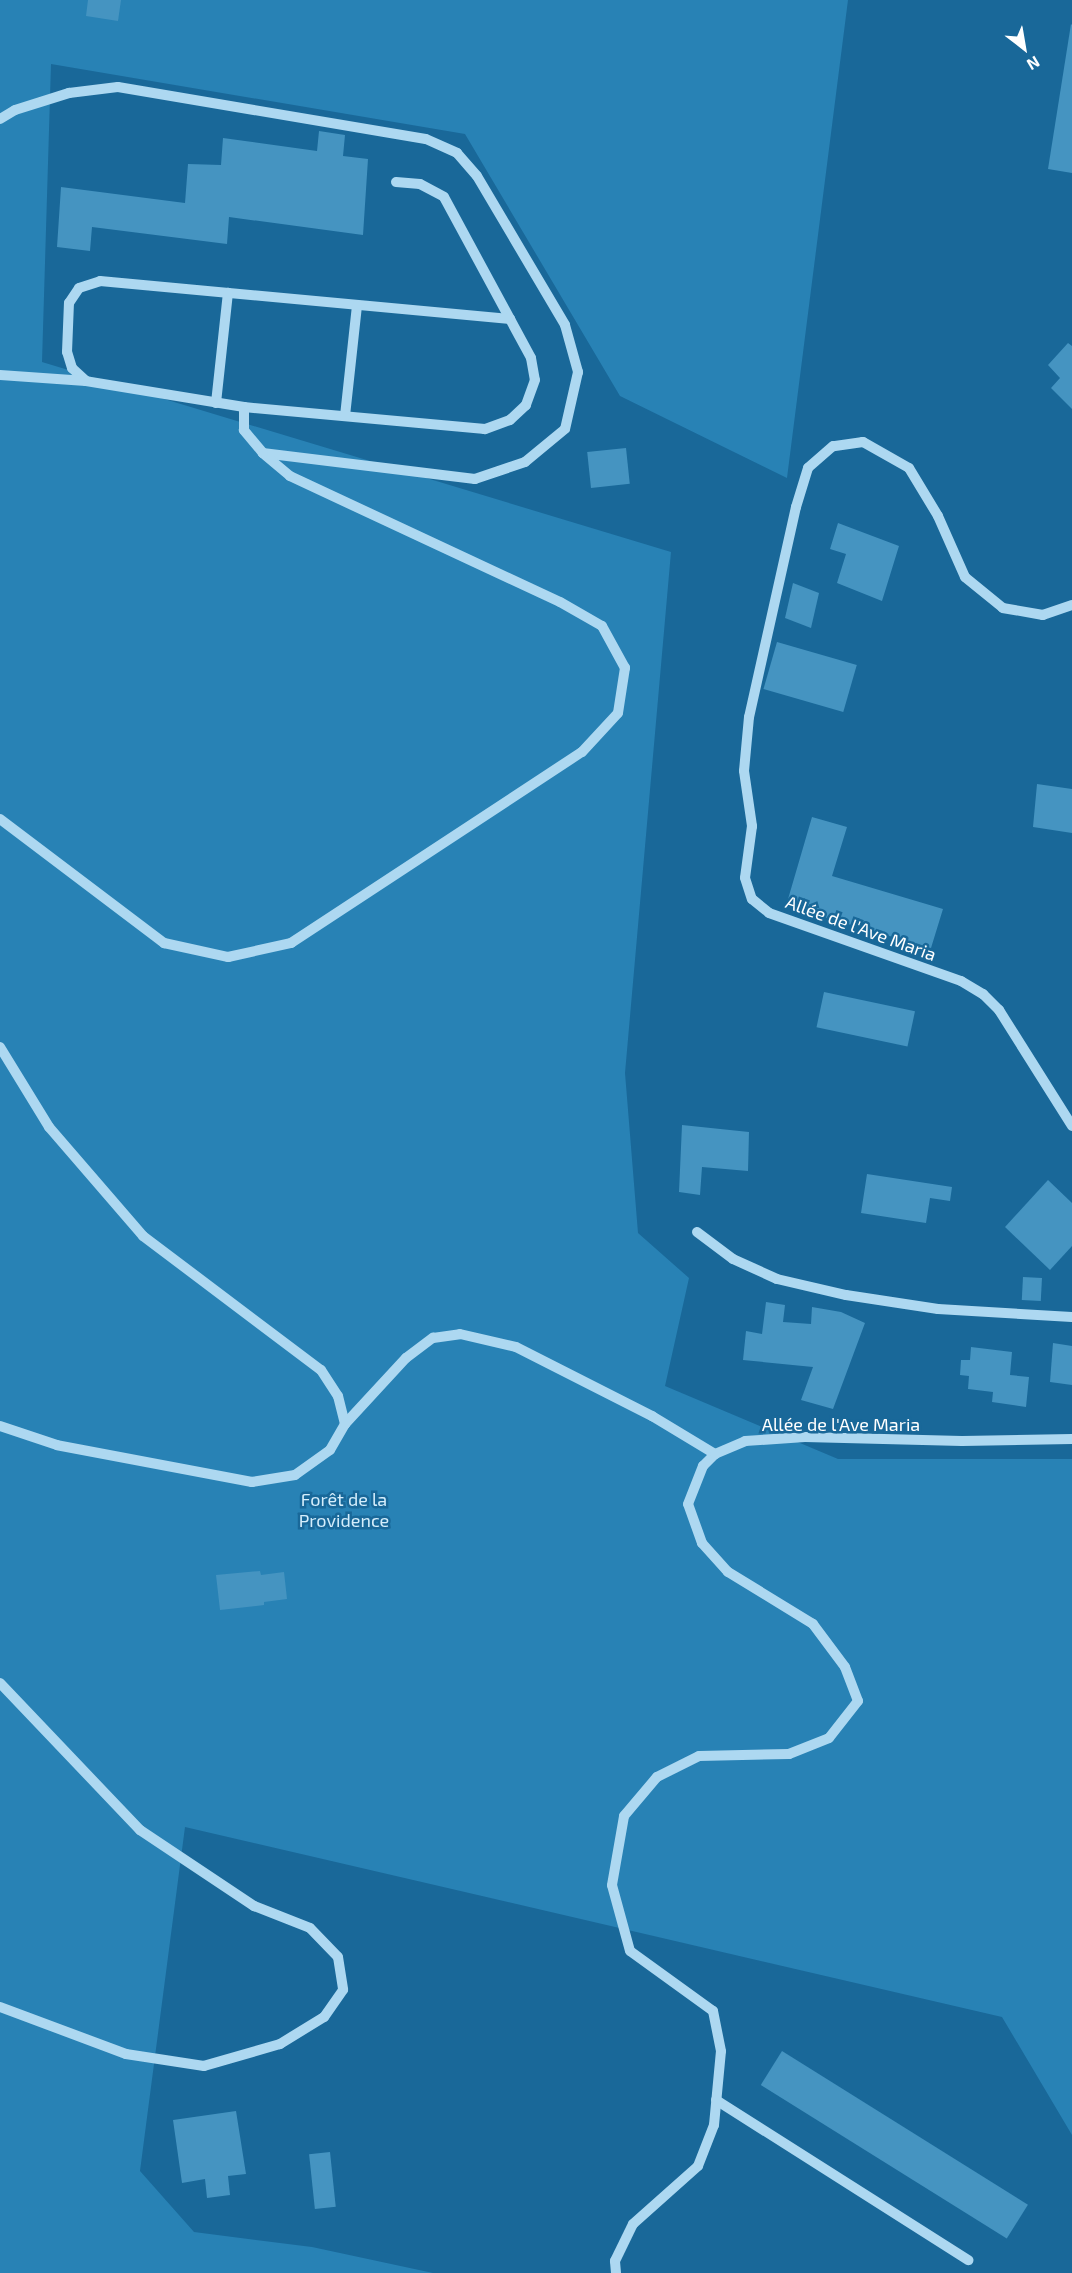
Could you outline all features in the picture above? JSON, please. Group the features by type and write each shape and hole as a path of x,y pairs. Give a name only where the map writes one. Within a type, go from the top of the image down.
{"street":[{"path":"0,119 15,110 69,93 118,87 426,139 457,153 477,176 565,325 578,372 565,429 525,462 475,479 262,453"},
{"path":"0,375 86,381 244,407 485,429 510,420 526,405 535,380 531,357 444,197 420,184 396,182"},
{"path":"86,381 72,368 67,352 69,303 79,288 100,281 510,319"},
{"path":"216,403 228,293"},
{"path":"345,416 357,306"},
{"path":"0,819 164,943 228,957 291,943 582,752 618,713 625,668 602,626 560,603 290,476 262,453 244,430 244,407"},
{"name":"Allée de l'Ave Maria","path":"1072,605 1043,615 1003,608 964,577 938,516 909,468 863,442 833,446 808,468 796,507 749,717 744,771 752,826 745,879 752,899 769,913 961,981 983,994 999,1010 1072,1126"},
{"path":"0,1047 50,1126 143,1236 321,1370 338,1396 345,1424"},
{"path":"697,1232 733,1259 777,1279 846,1295 938,1309 1072,1317"},
{"path":"0,1426 57,1445 252,1482 295,1475 330,1450 345,1424 406,1358 433,1338 460,1334 516,1347 652,1416 715,1454 703,1466 688,1504 702,1543 728,1572 813,1624 845,1667 858,1701 830,1738 789,1754 699,1756 657,1777 624,1816 612,1885 630,1951 713,2011 721,2051 714,2125 698,2166 633,2224 615,2261 616,2273"},
{"name":"Allée de l'Ave Maria","path":"715,1454 745,1441 806,1437 962,1441 1072,1439"},
{"path":"0,1683 140,1830 254,1906 310,1928 338,1957 343,1990 324,2017 280,2044 204,2066 126,2054 0,2007"},
{"path":"716,2100 968,2260"}],"green space":[{"name":"Forêt de la Providence","path":"0,0 848,0 787,478 620,396 465,134 51,64 42,362 671,552 625,1073 638,1233 689,1278 665,1386 838,1459 1072,1459 1072,2135 1002,2017 185,1827 140,2171 194,2232 312,2247 433,2273 0,2273"}],"building":[{"path":"88,0 121,0 118,21 86,16"},
{"path":"1072,25 1072,173 1048,169"},
{"path":"319,131 345,135 343,156 368,159 363,235 229,217 227,244 92,227 90,251 57,247 61,187 185,203 188,164 221,165 223,138 317,151"},
{"path":"1068,343 1072,346 1072,409 1051,388 1060,378 1048,365"},
{"path":"626,448 630,484 591,488 587,452"},
{"path":"838,523 899,546 882,601 837,583 846,554 830,549"},
{"path":"793,583 819,593 811,628 785,618"},
{"path":"777,642 857,665 843,712 763,689"},
{"path":"1037,784 1072,789 1072,833 1033,827"},
{"path":"812,817 847,827 832,876 943,909 931,948 786,906"},
{"path":"824,992 915,1011 907,1047 817,1027"},
{"path":"682,1125 749,1132 748,1171 702,1167 700,1195 679,1192"},
{"path":"867,1174 952,1187 950,1201 930,1198 926,1223 861,1213"},
{"path":"1048,1180 1072,1203 1072,1246 1050,1270 1005,1227"},
{"path":"1023,1277 1042,1278 1041,1301 1022,1300"},
{"path":"766,1302 785,1305 783,1322 811,1324 812,1307 841,1312 865,1323 833,1409 801,1400 813,1367 743,1360 746,1331 762,1334"},
{"path":"1053,1343 1072,1346 1072,1385 1050,1382"},
{"path":"971,1347 1012,1352 1010,1375 1029,1377 1026,1407 992,1402 993,1392 968,1389 969,1376 960,1375 961,1360 970,1360"},
{"path":"260,1571 261,1575 284,1572 287,1599 264,1602 264,1605 220,1610 216,1575"},
{"path":"782,2051 1028,2205 1007,2239 761,2085"},
{"path":"236,2111 246,2174 228,2176 230,2195 207,2198 205,2179 182,2183 173,2120"},
{"path":"330,2152 336,2207 315,2209 309,2154"}]}
